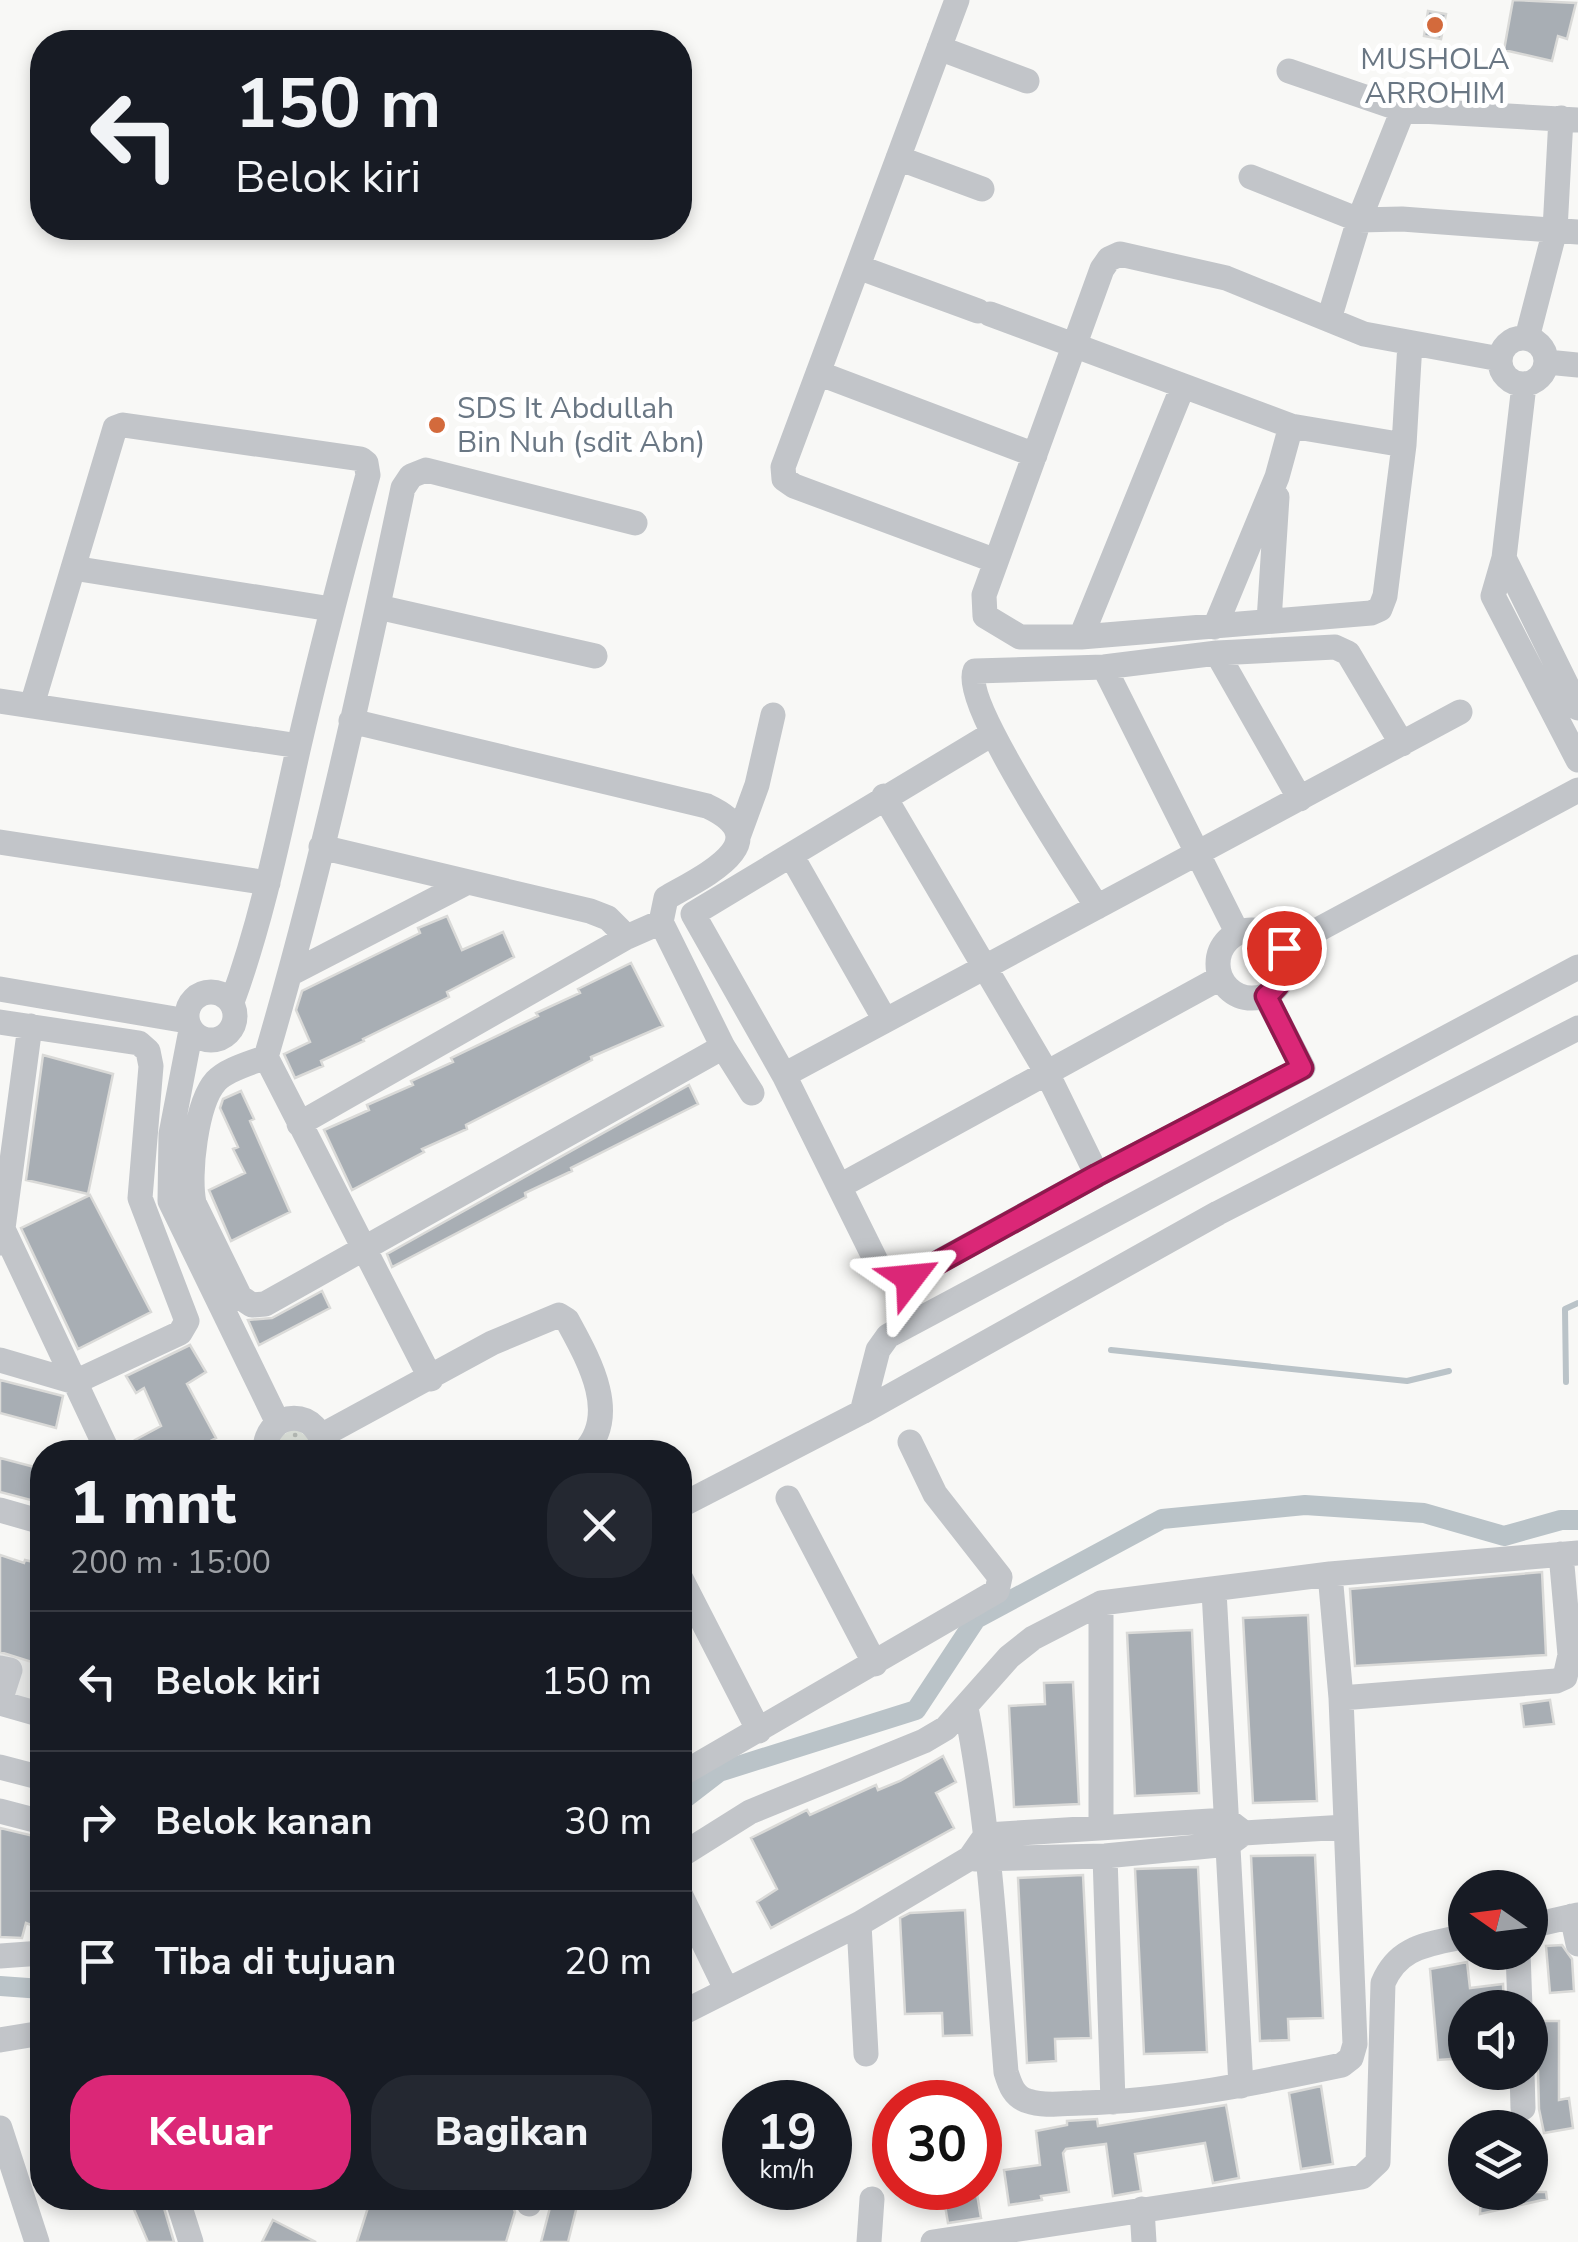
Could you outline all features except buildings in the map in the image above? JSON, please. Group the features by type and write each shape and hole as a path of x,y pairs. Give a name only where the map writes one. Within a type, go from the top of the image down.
{"street":[{"path":"957,0 783,468 784,479 996,562"},
{"path":"939,48 1027,81"},
{"path":"1288,70 1403,110 1570,119 1566,231 1527,338"},
{"path":"1329,319 1358,220 1403,110"},
{"path":"898,158 982,189"},
{"path":"1252,177 1358,220 1402,219 1566,231"},
{"path":"1402,744 1342,649 1216,640 1020,637 986,616 984,595 1102,270 1120,254 1226,278 1364,334 1500,359"},
{"path":"858,267 1291,426 1404,445"},
{"path":"1527,338 1542,348 1546,362 1541,377 1524,385 1509,380 1500,367 1500,359 1512,340 1527,338"},
{"path":"1097,907 992,734 972,682 975,670 1104,668 1216,640 1269,621 1372,613 1380,609 1404,445 1410,344"},
{"path":"1546,362 1578,365"},
{"path":"818,373 1036,454"},
{"path":"1284,948 1578,787 1578,763 1493,596 1504,558 1524,385"},
{"path":"1081,637 1183,386"},
{"path":"0,989 189,1026 207,1040 226,1036 236,1020 232,1002 268,884 331,609 368,476 366,463 361,459 123,425 115,428 32,704"},
{"path":"1291,426 1278,476 1216,640 1300,799"},
{"path":"431,1379 266,1057 351,721 403,488 411,476 426,470 635,522"},
{"path":"1269,621 1278,476"},
{"path":"1504,558 1578,708"},
{"path":"73,568 331,609"},
{"path":"378,607 595,656"},
{"path":"1104,668 1237,932"},
{"path":"0,701 299,746"},
{"path":"784,1076 1460,712"},
{"path":"752,1093 661,922 666,898 721,866 732,855 758,785 773,716"},
{"path":"351,721 707,806 724,814 734,824 738,837"},
{"path":"992,734 693,914 784,1076 879,1267 897,1279 910,1278 1302,1068 1266,996"},
{"path":"884,796 1046,1073 1097,1175"},
{"path":"0,842 268,884"},
{"path":"320,847 590,911 608,918 627,937"},
{"path":"791,855 885,1020"},
{"path":"290,974 466,883"},
{"path":"298,1124 627,937 661,922"},
{"path":"1255,929 1272,934 1284,948 1288,966 1281,984 1266,996 1247,998 1231,993 1220,978 1217,961 1224,944 1237,932 1255,929"},
{"path":"862,1412 878,1350 888,1336 1578,967"},
{"path":"840,1186 1220,978"},
{"path":"232,1002 216,992 206,992 191,1003 171,1134 170,1200 278,1423"},
{"path":"0,1022 138,1043 148,1051 151,1066 140,1198 187,1321 180,1333 75,1382 0,1360"},
{"path":"30,1026 1,1238 102,1440"},
{"path":"692,1500 862,1412 1218,1212 1578,1028"},
{"path":"266,1057 218,1077 209,1090 203,1103 191,1186 194,1203 240,1297 252,1305 265,1304 364,1251 724,1046"},
{"path":"329,1440 492,1343 554,1316 563,1317 597,1381 599,1406 591,1440"},
{"path":"266,1440 278,1423 292,1419 306,1421 319,1440"},
{"path":"692,1767 997,1590 1000,1577 935,1494 910,1442"},
{"path":"788,1498 875,1664"},
{"path":"0,1510 30,1519"},
{"path":"692,1848 750,1812 924,1741 946,1728 1009,1657 1033,1638 1100,1604 1330,1574 1569,1553 1570,1655 1565,1677 1556,1682 1340,1698"},
{"path":"966,1708 975,1746 1006,2072 1018,2096 1029,2102 1113,2102 1241,2086 1342,2065 1351,2058 1355,2044 1340,1698 1330,1574"},
{"path":"1214,1591 1233,1832 1241,2086"},
{"path":"692,1600 759,1731"},
{"path":"1100,1604 1100,1826"},
{"path":"0,1668 10,1670 0,1702 30,1711"},
{"path":"0,1767 30,1775"},
{"path":"0,1811 30,1819"},
{"path":"692,2007 859,1924 982,1851 1100,1826 1233,1832 1346,1827"},
{"path":"982,1851 1106,1856 1233,1832"},
{"path":"1106,1856 1113,2102"},
{"path":"1548,1922 1575,1915 1578,1944"},
{"path":"692,1919 726,1989"},
{"path":"859,1924 866,2054"},
{"path":"933,2242 1014,2236 1142,2209 1362,2177 1378,2162 1383,1983 1398,1957 1448,1940"},
{"path":"0,1956 30,1954"},
{"path":"0,2040 30,2035"},
{"path":"1522,2090 1523,2108"},
{"path":"0,2128 37,2242"},
{"path":"868,2242 872,2198"},
{"path":"1142,2209 1144,2242"},
{"path":"181,2210 191,2242"}],"shaded area":[{"path":"295,1428 310,1440 274,1440"},
{"path":"0,1597 30,1605 30,1703 0,1695"}],"waterway":[{"path":"1566,1382 1565,1309 1578,1303"},
{"path":"1111,1350 1407,1381 1449,1371"},
{"path":"692,1793 719,1772 916,1710 976,1619 1162,1519 1305,1505 1424,1513 1504,1536 1561,1520 1578,1520"},
{"path":"0,1986 30,1988"}],"place":[{"name":"MUSHOLA ARROHIM","path":"1435,25"},
{"name":"SDS It Abdullah Bin Nuh (sdit Abn)","path":"437,425"}],"route":[{"path":"910,1278 1302,1068 1266,996 1281,984 1288,966 1284,948"}]}
